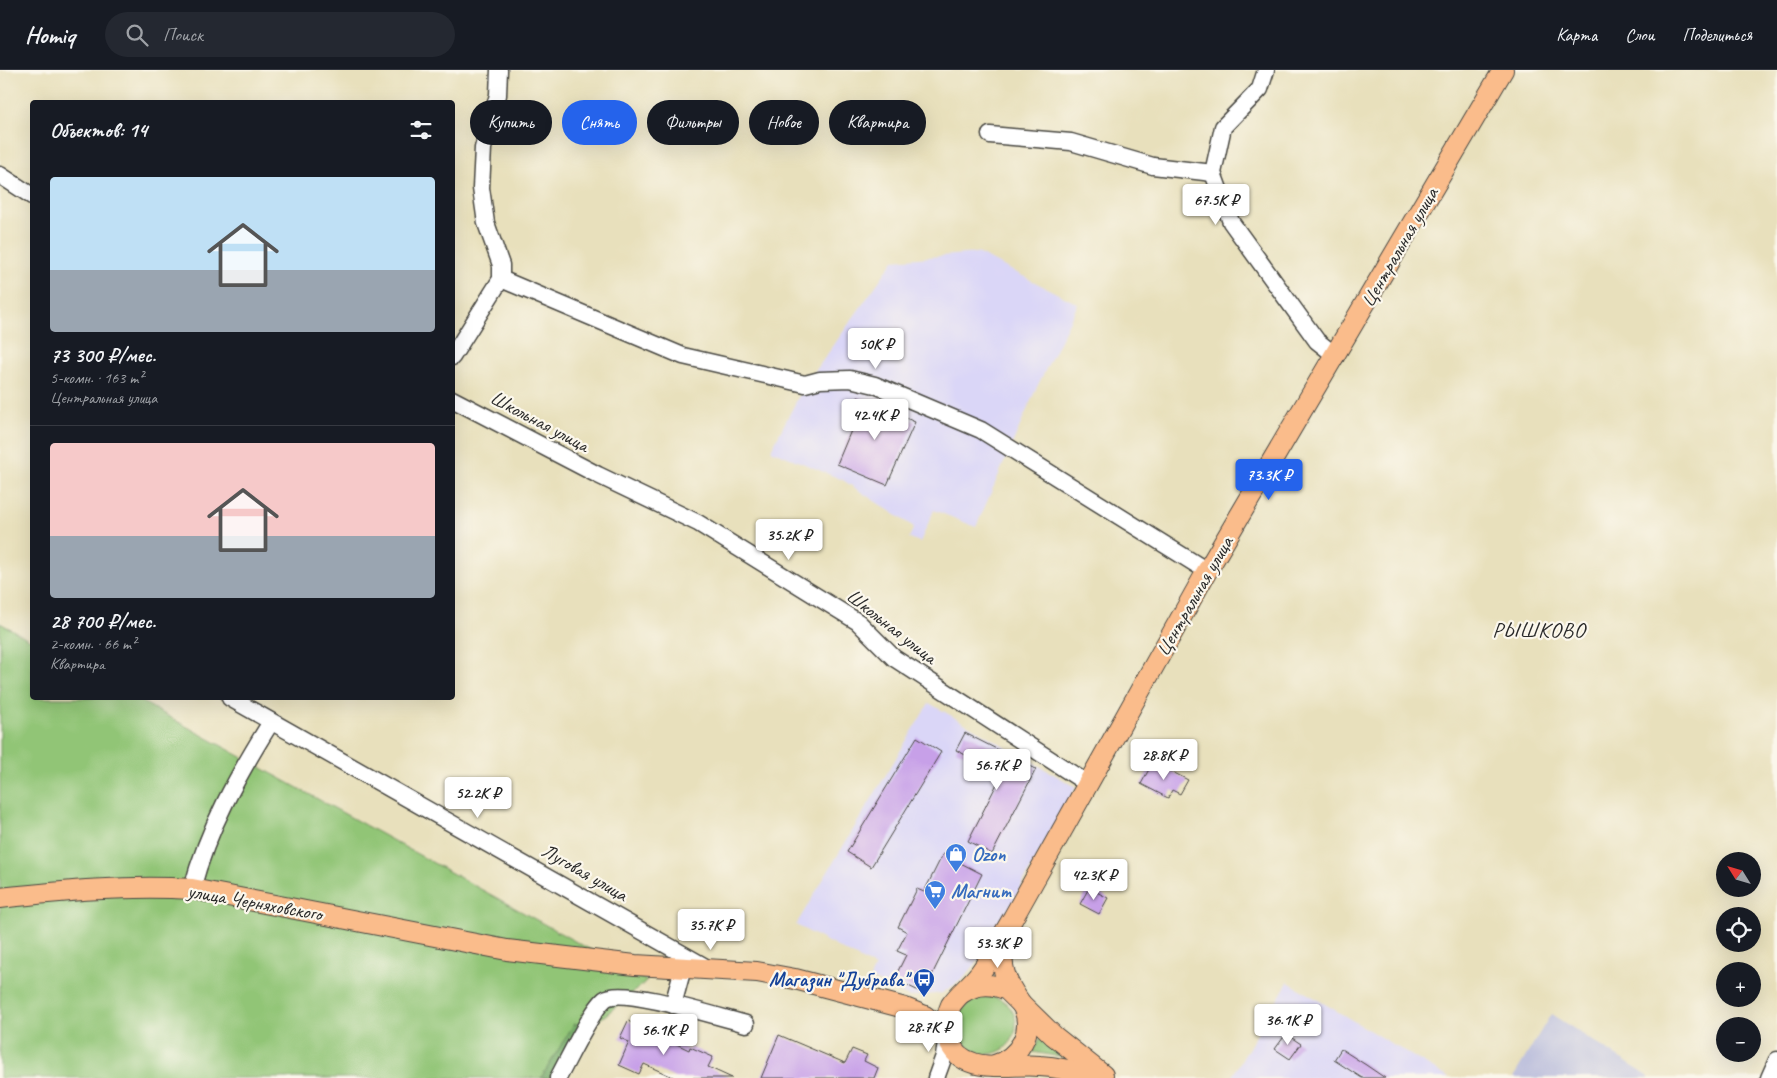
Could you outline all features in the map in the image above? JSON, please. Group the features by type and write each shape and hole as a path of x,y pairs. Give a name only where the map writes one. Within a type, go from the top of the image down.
{"main road":[{"name":"Центральная улица","path":"1013,918 1207,570 1336,356 1503,70"},
{"name":"улица Черняховского","path":"0,898 82,890 165,887 192,889 507,950 635,965 757,972 795,979 905,1008"},
{"path":"1013,918 980,973 952,1004 947,1014 947,1034 953,1049 971,1063 1042,1066 1076,1072 1096,1078"},
{"path":"995,1065 1010,1059 1024,1040 1027,1024 1020,1002 1005,976 1002,961 1006,931 1013,918"},
{"path":"905,1008 938,1007 952,1001 973,987 990,985 1007,990 1054,1036 1107,1078"},
{"path":"905,1008 925,1016 947,1034"}],"street":[{"path":"455,352 501,279 501,265 486,223 481,188 483,148 498,95 498,70"},
{"path":"1266,70 1260,90 1223,127 1213,173 1231,222 1317,342 1336,356"},
{"path":"990,134 1071,142 1153,166 1213,173"},
{"path":"0,175 30,195"},
{"path":"501,279 683,356 805,384 820,380 850,379 875,385 981,430 1207,570"},
{"name":"Школьная улица","path":"455,401 706,529 858,622 894,658 1088,784"},
{"name":"Луговая улица","path":"233,700 507,852 709,969"},
{"path":"192,889 199,860 236,779 271,722"},
{"path":"673,1005 683,968"},
{"path":"558,1078 580,1037 605,1000 624,995 673,1005 746,1024"},
{"path":"936,1078 944,1056 947,1034"},
{"path":"1769,1078 1777,1060"},
{"path":"936,1078 952,1065 971,1063"}],"shaded area":[{"path":"977,253 1078,304 1036,389 976,527 934,510 920,542 909,538 914,527 843,480 771,450 802,390 894,260"},
{"path":"929,703 1076,787 983,955 963,979 942,993 909,997 870,978 875,967 796,925"},
{"path":"1288,982 1449,1078 1231,1078"},
{"path":"1551,1014 1593,1041 1651,1078 1513,1078"}],"green space":[{"path":"0,623 30,640 30,700 139,700 647,981 587,1030 563,1078 0,1078"},
{"path":"987,996 1003,1001 1011,1009 1016,1025 1011,1041 1003,1049 987,1054 971,1049 963,1041 958,1025 963,1009 971,1001"},
{"path":"574,1024 583,1025 556,1078 541,1078"},
{"path":"1040,1038 1068,1058 1033,1052"}],"building":[{"path":"858,397 915,422 887,485 837,464 855,421 849,419"},
{"path":"965,733 1036,769 992,854 968,841 1002,774 956,750"},
{"path":"917,737 941,752 871,867 847,852"},
{"path":"1153,762 1188,780 1180,794 1172,790 1168,798 1141,784"},
{"name":"Магнит","path":"943,854 982,874 923,993 894,979 906,955 897,951 907,932 898,927 917,889 924,892"},
{"path":"1089,888 1108,898 1099,914 1080,904"},
{"path":"628,1021 689,1050 690,1047 713,1057 708,1067 732,1078 675,1078 644,1064 639,1074 619,1065 629,1042 620,1038"},
{"path":"1286,1034 1301,1044 1290,1059 1275,1049"},
{"path":"779,1035 845,1063 852,1049 867,1055 864,1061 878,1068 874,1078 761,1078"},
{"path":"1341,1049 1385,1078 1362,1078 1334,1060"}],"place":[{"name":"Ozon","path":"956,873"},
{"name":"Магнит","path":"935,910"},
{"name":"Магазин \"Дубрава\"","path":"924,998"}],"district":[{"name":"РЫШКОВО","path":"1539,629"}]}
